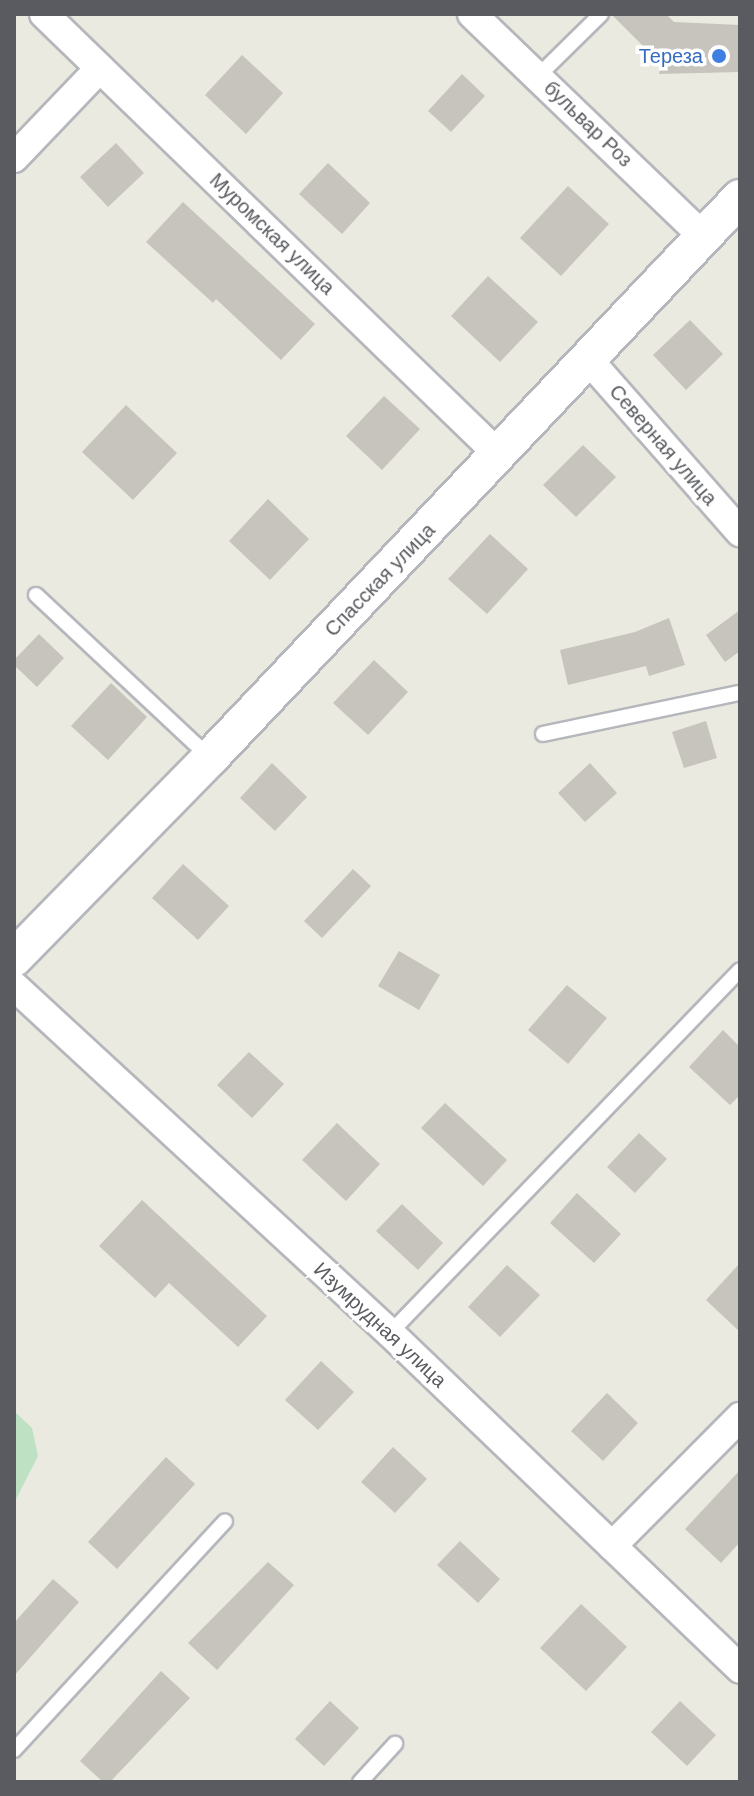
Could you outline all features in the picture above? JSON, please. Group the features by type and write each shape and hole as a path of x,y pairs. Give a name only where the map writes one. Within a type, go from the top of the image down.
{"street":[{"name":"Муромская улица","path":"44,14 499,455"},
{"name":"бульвар Роз","path":"472,14 702,235"},
{"path":"14,158 100,68"},
{"name":"Спасская улица","path":"14,958 210,758 740,198"},
{"name":"Северная улица","path":"587,358 740,532"},
{"name":"Изумрудная улица","path":"14,986 390,1333 740,1669"},
{"path":"612,1546 740,1417"}],"lane":[{"path":"538,76 601,14"},
{"path":"36,595 210,758"},
{"path":"543,734 740,693"},
{"path":"390,1333 740,970"},
{"path":"14,1750 225,1521"},
{"path":"360,1782 395,1744"}],"green space":[{"path":"14,1411 32,1428 38,1456 14,1503"}],"building":[{"path":"611,14 666,14 674,22 740,25 740,72 659,74 661,64"},
{"path":"242,55 283,93 246,134 205,95"},
{"path":"462,74 485,96 451,132 428,111"},
{"path":"116,143 144,173 108,207 80,177"},
{"path":"328,163 370,203 342,234 299,194"},
{"path":"568,186 609,224 561,276 520,238"},
{"path":"183,202 315,324 281,360 216,299 213,303 146,242"},
{"path":"488,276 538,322 500,362 451,316"},
{"path":"690,320 723,354 686,390 653,355"},
{"path":"384,396 420,429 382,470 346,436"},
{"path":"126,405 177,453 133,500 82,452"},
{"path":"583,445 616,477 576,517 543,485"},
{"path":"268,499 309,539 270,580 229,541"},
{"path":"490,534 528,569 487,614 448,579"},
{"path":"740,610 740,651 725,662 706,635"},
{"path":"669,618 685,665 649,676 646,666 568,685 560,650 635,632"},
{"path":"39,634 64,658 37,687 14,665 14,660"},
{"path":"374,660 408,692 368,735 333,703"},
{"path":"111,683 147,717 108,760 71,726"},
{"path":"706,721 717,758 684,768 672,732"},
{"path":"272,763 307,797 275,831 240,798"},
{"path":"590,763 617,793 585,822 558,793"},
{"path":"183,864 229,906 198,940 152,898"},
{"path":"353,869 371,886 322,938 304,921"},
{"path":"399,951 440,975 419,1010 378,986"},
{"path":"567,985 607,1018 568,1064 528,1030"},
{"path":"723,1030 740,1047 740,1095 730,1105 689,1067"},
{"path":"249,1052 284,1084 252,1118 217,1085"},
{"path":"445,1103 507,1160 483,1186 421,1128"},
{"path":"337,1123 380,1164 346,1201 302,1160"},
{"path":"639,1133 667,1159 635,1193 607,1167"},
{"path":"577,1193 621,1234 594,1263 550,1223"},
{"path":"142,1200 267,1316 238,1347 169,1283 155,1298 99,1246"},
{"path":"402,1204 443,1243 418,1270 376,1231"},
{"path":"740,1263 740,1332 706,1300"},
{"path":"507,1265 540,1295 500,1337 468,1307"},
{"path":"321,1361 354,1392 318,1430 285,1400"},
{"path":"607,1393 638,1423 603,1461 571,1431"},
{"path":"393,1447 427,1479 395,1513 361,1482"},
{"path":"166,1457 195,1484 117,1569 88,1542"},
{"path":"740,1470 740,1542 721,1563 685,1529"},
{"path":"460,1541 500,1579 478,1603 437,1565"},
{"path":"268,1562 294,1585 217,1670 188,1643"},
{"path":"53,1579 79,1602 14,1676 14,1623"},
{"path":"581,1604 627,1647 586,1691 540,1648"},
{"path":"161,1671 190,1698 110,1782 103,1782 80,1761"},
{"path":"330,1701 359,1728 324,1766 295,1739"},
{"path":"680,1701 716,1735 687,1766 651,1732"}],"place":[{"name":"Тереза","path":"719,56"}]}
